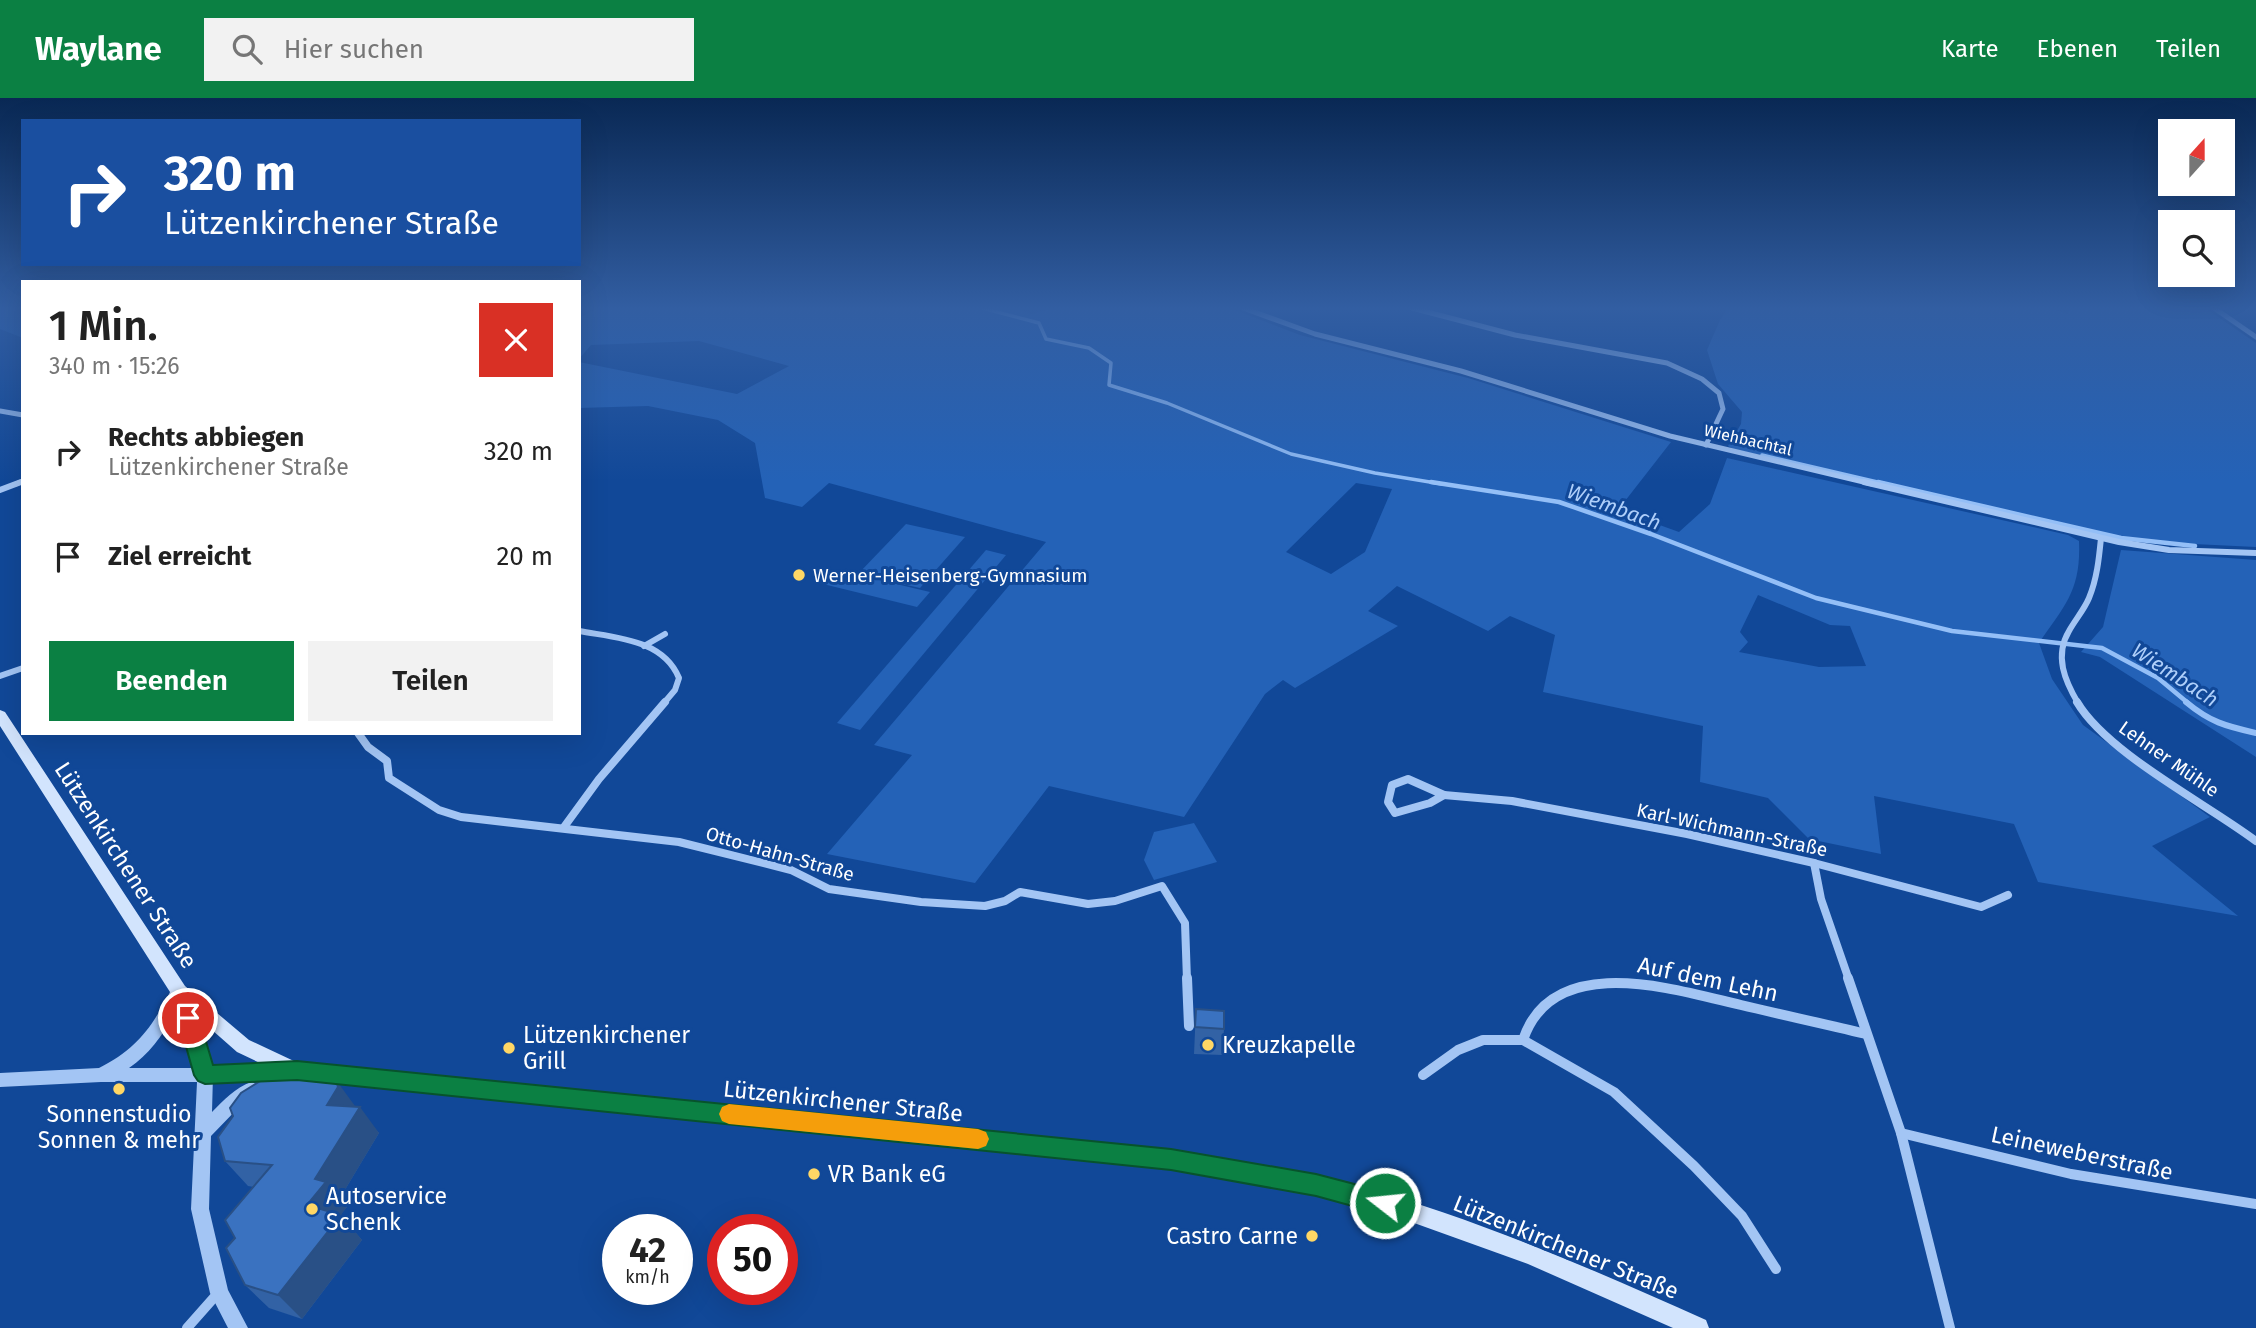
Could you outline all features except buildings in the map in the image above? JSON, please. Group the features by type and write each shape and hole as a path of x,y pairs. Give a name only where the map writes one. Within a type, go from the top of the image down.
{"main road":[{"name":"Lützenkirchener Straße","path":"0,715 178,990 205,1075 297,1070 1207,1164 1316,1185 1411,1212 1606,1286 1698,1328"},
{"path":"178,990 243,1046 297,1070"}],"street":[{"name":"Wiehbachtal","path":"1436,365 1634,426 1706,445 2101,538 2169,550 2256,553"},
{"path":"1669,365 1687,371 1719,393 1723,410 1706,445"},
{"path":"0,411 21,415"},
{"path":"0,490 21,482"},
{"name":"Lehner Mühle","path":"2101,538 2099,563 2087,603 2064,637 2061,658 2068,692 2093,724 2120,747 2256,841"},
{"path":"564,827 599,779 676,690 677,671 668,659 644,646 581,631"},
{"path":"644,646 666,634"},
{"path":"0,676 21,669"},
{"name":"Otto-Hahn-Straße","path":"359,735 368,747 387,761 389,778 439,810 484,822 564,827 679,842 791,870 829,889 921,902 985,906 1004,901 1020,892 1088,904 1115,901 1162,886 1185,923 1189,1026"},
{"name":"Karl-Wichmann-Straße","path":"1444,795 1430,803 1395,813 1388,802 1392,785 1397,780 1408,779 1444,795 1512,801 1687,834 1814,863 1981,907 2008,895"},
{"path":"1814,863 1821,899 1901,1133 1950,1328"},
{"name":"Auf dem Lehn","path":"1523,1040 1527,1025 1543,1006 1574,989 1601,982 1628,981 1653,984 1866,1034"},
{"path":"101,1075 135,1057 150,1042 163,1025 178,990"},
{"path":"1423,1075 1458,1050 1483,1040 1523,1040 1614,1092 1694,1166 1742,1216 1776,1269"},
{"path":"202,1133 234,1100 255,1087 297,1070"},
{"path":"0,1080 101,1075 205,1075 200,1209 219,1293 237,1328"},
{"name":"Leineweberstraße","path":"1901,1133 2071,1174 2256,1204"},
{"path":"187,1328 219,1293"}],"shaded area":[{"path":"581,365 596,365 737,394 789,366 787,365 1419,365 1468,378 1671,442 1618,510 1679,532 1710,504 1727,458 2068,535 2079,541 2074,585 2064,607 2039,643 2052,679 2083,725 2210,817 2152,846 2238,916 2038,882 2014,824 1874,796 1881,854 1809,839 1768,798 1700,782 1703,726 1543,692 1555,635 1510,616 1488,631 1397,586 1368,611 1398,626 1295,688 1283,680 1265,694 1184,817 1049,786 975,883 827,854 912,755 874,745 1046,542 829,483 802,507 765,498 755,443 718,420 648,406 581,408","holes":["1356,483 1392,489 1365,552 1331,574 1286,552","1758,595 1830,625 1850,626 1866,666 1819,667 1739,652 1748,642 1740,632"]},
{"path":"1712,365 2256,365 2256,547 2152,542 2121,537 1733,449 1728,446 1741,424 1742,412 1718,384"},
{"path":"906,524 965,537 920,588 858,574"},
{"path":"986,550 1006,555 860,730 837,723"},
{"path":"2121,550 2256,560 2256,757 2100,657 2081,652 2103,627"},
{"path":"837,570 930,592 917,607 823,584"},
{"path":"1194,823 1217,862 1154,880 1144,860 1154,832"}],"waterway":[{"name":"Wiembach","path":"1111,365 1109,385 1167,403 1291,454 1375,473 1442,484"},
{"path":"1762,455 1886,484"},
{"name":"Wiembach","path":"1431,482 1559,502 1651,534 1816,598 1952,631 2102,648 2158,678 2188,703"},
{"path":"1878,482 2121,538 2195,546"},
{"name":"Wiembach","path":"2186,702 2218,722 2256,733"}],"slow traffic":[{"path":"729,1114 978,1139"}],"place":[{"name":"Werner-Heisenberg-Gymnasium","path":"799,575"},
{"name":"Kreuzkapelle","path":"1208,1045"},
{"name":"Lützenkirchener Grill","path":"509,1048"},
{"name":"Sonnenstudio Sonnen & mehr","path":"119,1089"},
{"name":"VR Bank eG","path":"814,1174"},
{"name":"Autoservice Schenk","path":"312,1209"},
{"name":"Castro Carne","path":"1312,1236"}],"route":[{"path":"188,1018 205,1075 297,1070 1171,1159 1316,1185 1385,1203"}]}
